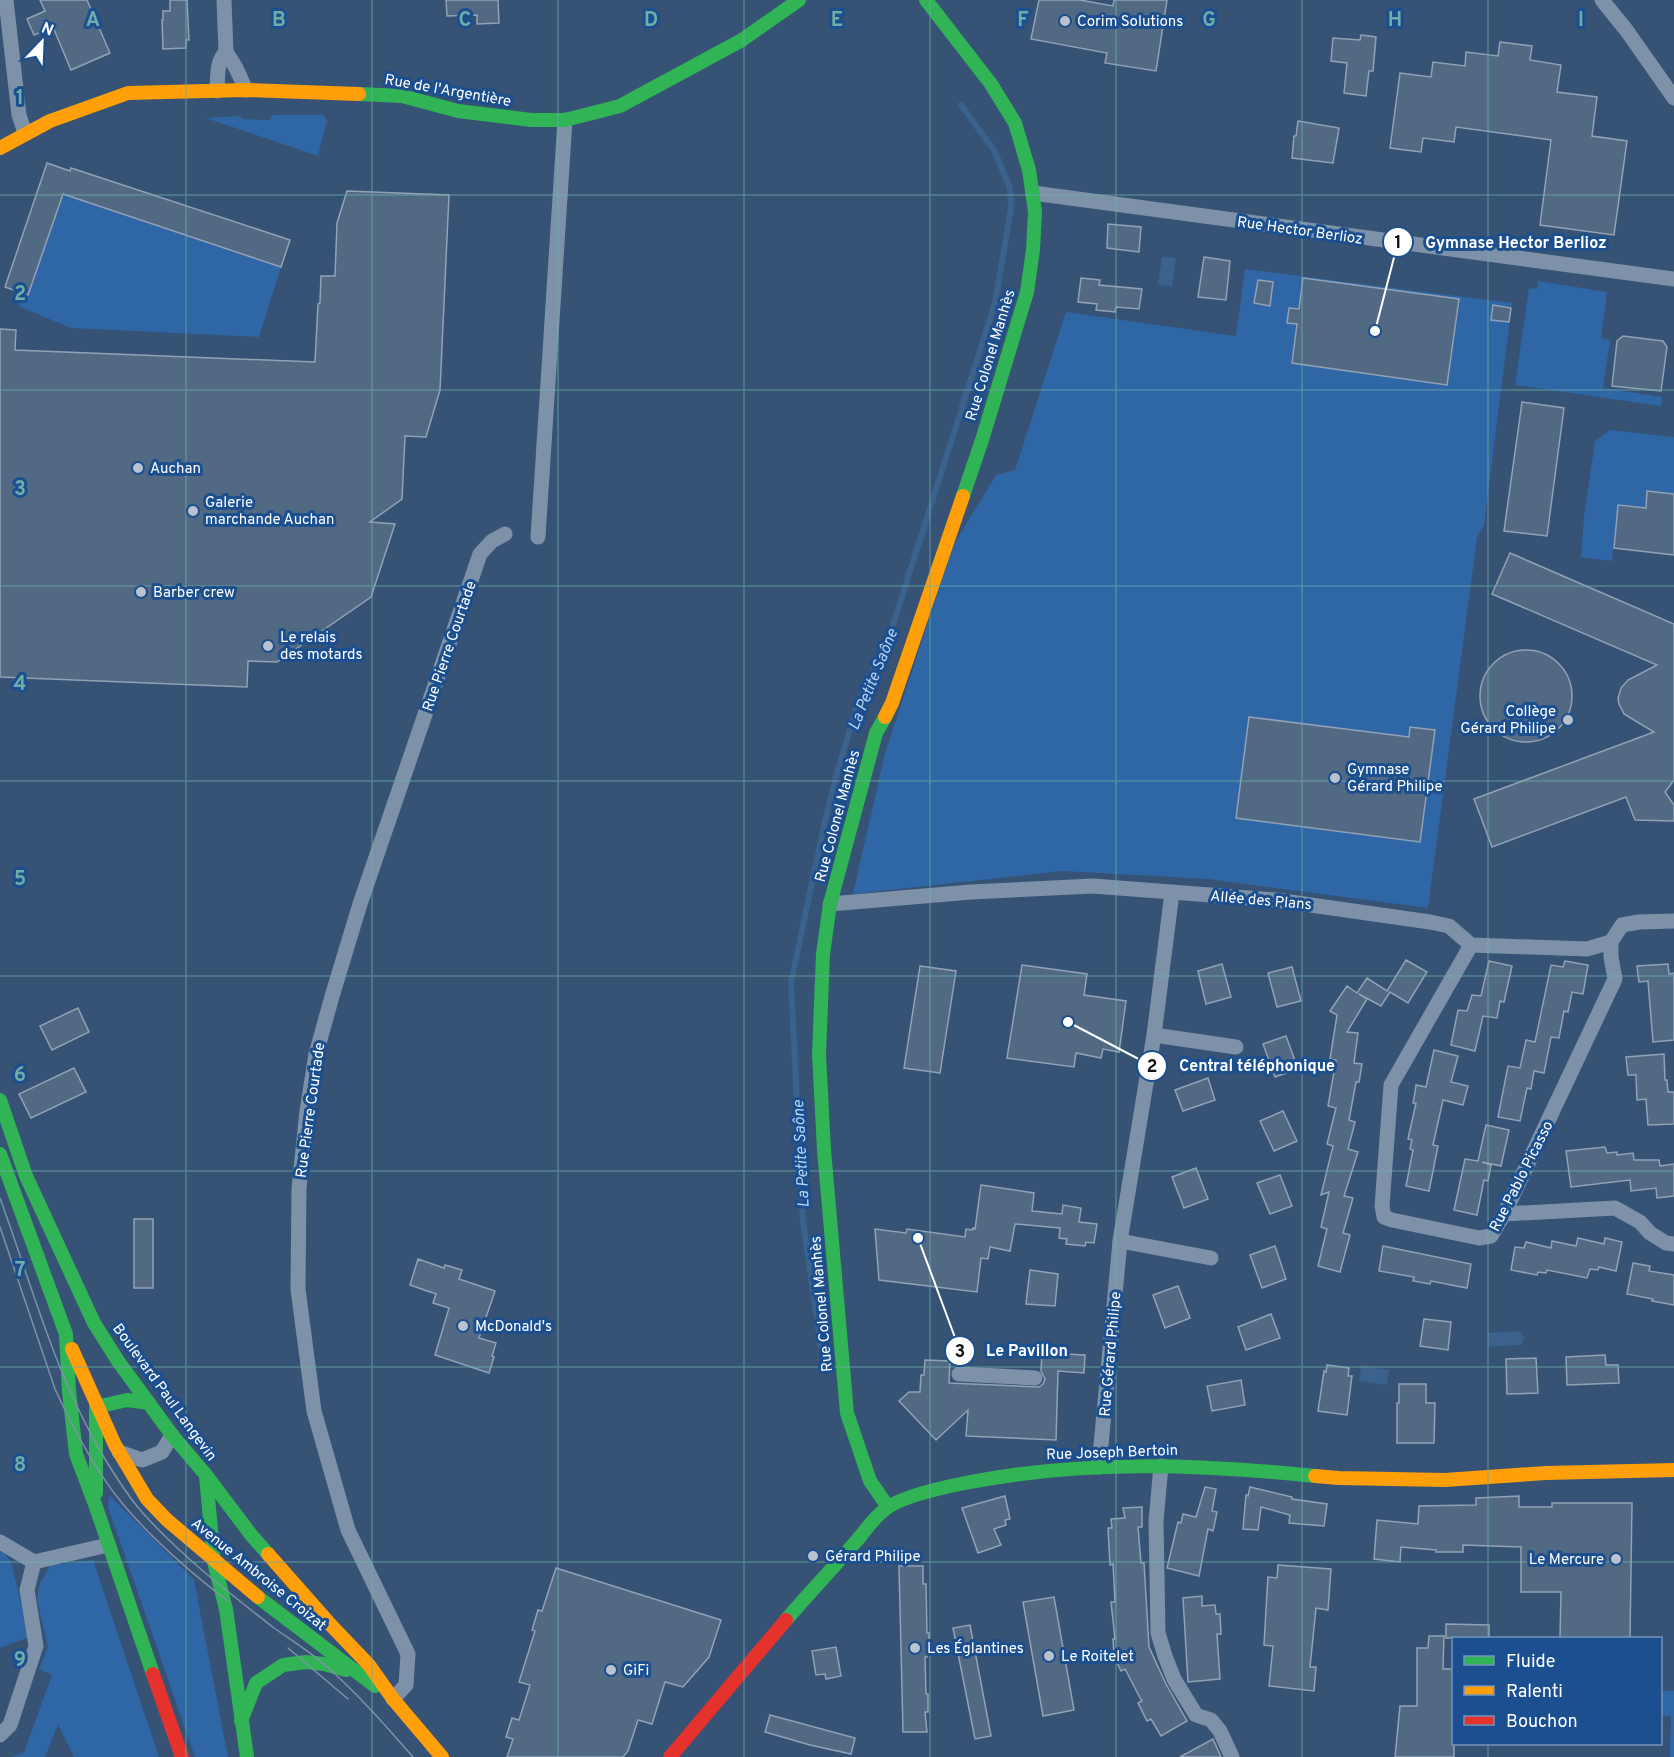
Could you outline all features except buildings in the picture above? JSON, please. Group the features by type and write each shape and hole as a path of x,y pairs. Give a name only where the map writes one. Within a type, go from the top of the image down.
{"street":[{"path":"6,0 19,115 25,133"},
{"path":"224,0 226,52 246,90"},
{"name":"Rue de l'Argentière","path":"0,148 50,121 128,93 246,90 402,96 459,111 531,120 565,120 620,106 742,40 799,0"},
{"name":"Rue Colonel Manhès","path":"888,1508 870,1481 848,1413 824,1150 819,1054 823,954 830,904 876,733 892,703 982,440 1027,292 1035,212 1029,170 1015,123 991,84 926,0"},
{"path":"1602,0 1674,98"},
{"path":"218,91 219,63 226,52"},
{"path":"538,537 565,120"},
{"name":"Rue Hector Berlioz","path":"1033,193 1674,279"},
{"name":"Rue Pierre Courtade","path":"393,1699 406,1685 408,1654 348,1530 314,1411 298,1289 299,1188 316,1054 360,904 480,554 492,541 505,534"},
{"name":"Allée des Plans","path":"830,904 971,892 1093,886 1276,900 1430,922 1449,926 1471,945"},
{"name":"Rue Gérard Philipe","path":"1099,1467 1120,1241 1154,1035 1172,893"},
{"path":"1471,945 1587,949 1611,942 1622,925 1639,921 1674,921"},
{"name":"Rue Pablo Picasso","path":"1471,945 1391,1085 1382,1206 1384,1217 1392,1220 1479,1238 1491,1236 1504,1214 1615,979 1611,942"},
{"path":"1154,1035 1236,1047"},
{"name":"Boulevard Paul Langevin","path":"0,1101 26,1176 94,1323 118,1361 172,1435 206,1475 214,1562 226,1610 247,1757"},
{"path":"0,1154 66,1334 76,1454 182,1757"},
{"path":"1504,1214 1615,1208 1640,1222 1650,1233 1666,1243 1674,1244"},
{"path":"1120,1241 1211,1258"},
{"name":"Avenue Ambroise Croizat","path":"66,1334 96,1407 148,1501 214,1562 306,1635 393,1699"},
{"path":"959,1374 1035,1378"},
{"path":"96,1507 96,1407 127,1400 150,1403"},
{"path":"119,1452 142,1460 162,1452 172,1435"},
{"path":"1161,1466 1156,1521 1158,1633 1174,1679 1196,1715 1211,1720 1220,1731 1232,1757"},
{"name":"Rue Joseph Bertoin","path":"670,1757 872,1521 888,1508 941,1488 978,1480 1099,1467 1161,1466 1246,1469 1339,1478 1445,1480 1546,1473 1674,1470"},
{"name":"Avenue Ambroise Croizat","path":"206,1475 252,1536 369,1665 393,1699 442,1757"},
{"path":"0,1542 34,1562 108,1545"},
{"path":"0,1735 10,1725 36,1646 27,1590 34,1562"},
{"name":"Avenue Ambroise Croizat","path":"241,1721 256,1683 283,1665 306,1662 358,1673"}],"shaded area":[{"path":"273,115 323,115 327,120 318,156 206,118 240,116 242,119 270,120"},
{"path":"63,194 281,267 259,337 71,328 18,306 28,295"},
{"path":"1162,257 1176,258 1172,287 1158,285"},
{"path":"1245,269 1512,303 1484,525 1477,538 1428,908 1208,879 1063,871 853,894 885,753 954,544 996,475 1015,470 1066,312 1236,336"},
{"path":"1538,281 1607,292 1601,338 1610,340 1603,388 1662,397 1661,406 1515,385 1529,288 1537,289"},
{"path":"1610,430 1674,437 1674,494 1648,491 1646,508 1618,505 1612,561 1581,557 1584,517 1595,441"},
{"path":"1520,1331 1525,1338 1521,1345 1488,1347 1487,1333"},
{"path":"1361,1366 1389,1370 1387,1385 1359,1381"},
{"path":"109,1495 194,1580 228,1757 195,1757 108,1507"},
{"path":"0,1552 4,1553 11,1562 29,1637 0,1648"},
{"path":"93,1560 159,1757 74,1757 58,1724 45,1757 12,1757 24,1752 52,1675 39,1669 48,1647 37,1599 40,1583 51,1565"},
{"path":"1662,1691 1674,1691 1674,1757 1670,1757 1671,1716 1662,1715"}],"waterway":[{"name":"La Petite Saône","path":"821,1348 803,1222 791,983 836,776 857,706 893,625 995,303 1011,208 1010,188 994,150 961,105"}],"tram line":[{"path":"0,1198 46,1331 72,1396 105,1459 131,1499 172,1543 205,1572 337,1676 413,1757"},
{"path":"0,1227 55,1389 93,1462 122,1503 146,1530 187,1568 229,1602"},
{"path":"288,1648 348,1699"}],"traffic: fast":[{"path":"359,94 402,96 458,111 531,120 565,120 620,106 742,40 799,0"},
{"path":"926,0 991,84 1015,123 1029,170 1035,212 1027,292 963,496"},
{"path":"885,717 876,733 830,904 823,954 819,1054 824,1150 847,1413 870,1481 888,1507"},
{"path":"0,1100 26,1176 94,1323 118,1361 172,1435 268,1554"},
{"path":"0,1154 66,1334 76,1454 153,1674"},
{"path":"96,1407 127,1400 149,1403"},
{"path":"96,1410 96,1493"},
{"path":"786,1620 879,1515 894,1504 924,1493 1009,1476 1140,1466 1227,1469 1315,1476"},
{"path":"206,1476 214,1562 226,1609 247,1757"},
{"path":"258,1597 375,1686"},
{"path":"241,1721 256,1683 283,1665 306,1662 346,1670"}],"traffic: slow":[{"path":"0,148 50,121 128,93 246,90 359,94"},
{"path":"885,717 892,703 963,496"},
{"path":"72,1349 115,1445 147,1499 167,1520 258,1597"},
{"path":"1315,1476 1445,1480 1546,1473 1674,1470"},
{"path":"268,1554 369,1665 393,1699 442,1757"}],"traffic: jam":[{"path":"670,1757 786,1620"},
{"path":"153,1674 182,1757"}],"place":[{"name":"Corim Solutions","path":"1065,21"},
{"name":"Gymnase Hector Berlioz","path":"1375,331"},
{"name":"Auchan","path":"138,468"},
{"name":"Galerie marchande Auchan","path":"193,511"},
{"name":"Barber crew","path":"141,592"},
{"name":"Le relais des motards","path":"268,646"},
{"name":"Collège Gérard Philipe","path":"1568,720"},
{"name":"Gymnase Gérard Philipe","path":"1335,778"},
{"name":"Central téléphonique","path":"1068,1022"},
{"name":"Le Pavillon","path":"918,1238"},
{"name":"McDonald's","path":"463,1326"},
{"name":"Gérard Philipe","path":"813,1556"},
{"name":"Le Mercure","path":"1616,1559"},
{"name":"Les Églantines","path":"915,1648"},
{"name":"Le Roitelet","path":"1049,1656"},
{"name":"GiFi","path":"611,1670"}]}
